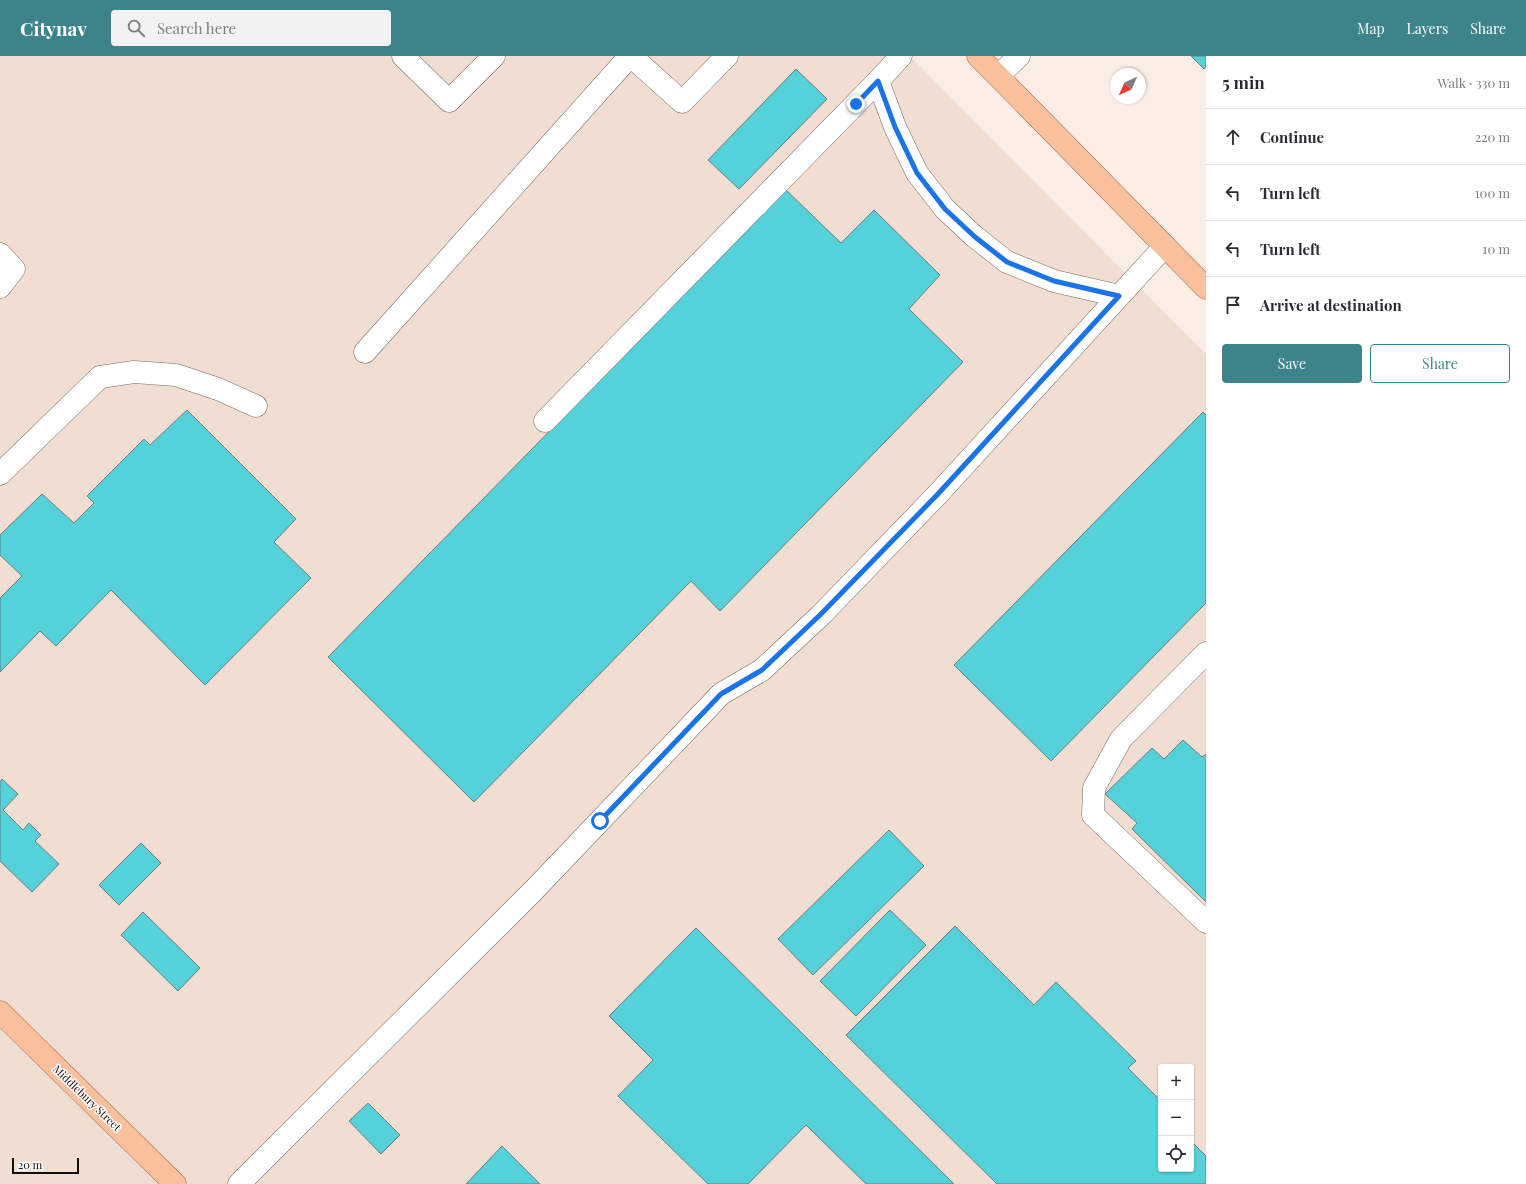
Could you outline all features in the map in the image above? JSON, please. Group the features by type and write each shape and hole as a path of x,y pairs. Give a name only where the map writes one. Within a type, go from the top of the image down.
{"main road":[{"path":"978,56 1206,288"},
{"name":"Middlebury Street","path":"0,1012 175,1184"}],"street":[{"path":"404,56 449,101 494,56"},
{"path":"365,352 630,56 682,102 726,56"},
{"path":"545,421 901,56"},
{"path":"998,76 1019,56"},
{"path":"878,81 895,127 917,173 945,209 975,237 1007,262 1054,281 1119,296"},
{"path":"239,1184 534,890 721,694 762,670 820,615 937,495 1165,246"},
{"path":"0,254 14,269 0,287"},
{"path":"0,474 100,377 134,372 176,375 218,389 256,406"},
{"path":"1206,653 1121,739 1094,788 1092,815 1206,922"}],"shaded area":[{"path":"0,56 910,56 1206,354 1206,1184 0,1184"}],"building":[{"path":"1191,56 1206,56 1206,66 1204,69"},
{"path":"796,69 827,99 739,189 708,160"},
{"path":"786,190 841,243 874,210 940,275 909,309 963,362 720,611 691,581 474,802 328,657"},
{"path":"187,410 296,519 274,542 311,578 205,685 111,590 56,646 40,631 0,672 0,598 22,576 0,555 0,535 42,494 74,523 94,503 87,496 144,439 150,445"},
{"path":"1203,412 1206,415 1206,603 1051,761 954,665"},
{"path":"1183,740 1202,757 1206,754 1206,902 1132,829 1137,823 1105,794 1152,748 1164,759"},
{"path":"2,779 18,794 3,810 23,830 29,823 41,835 35,841 59,864 32,892 0,861 0,782"},
{"path":"889,830 924,866 813,975 778,939"},
{"path":"141,843 161,863 119,905 99,885"},
{"path":"890,910 926,945 856,1016 820,981"},
{"path":"143,912 200,968 178,991 121,935"},
{"path":"955,926 1034,1005 1056,982 1136,1061 1128,1068 1158,1098 1158,1172 1194,1172 1194,1144 1206,1156 1206,1184 997,1184 846,1035"},
{"path":"696,928 954,1184 866,1184 806,1125 748,1184 708,1184 618,1096 653,1060 609,1016"},
{"path":"368,1103 400,1135 381,1154 349,1121"},
{"path":"502,1146 540,1184 466,1184"}],"route":[{"path":"600,821 721,694 762,670 820,615 937,495 1119,296 1054,281 1007,262 975,237 945,209 917,173 895,127 878,81 856,104"}]}
